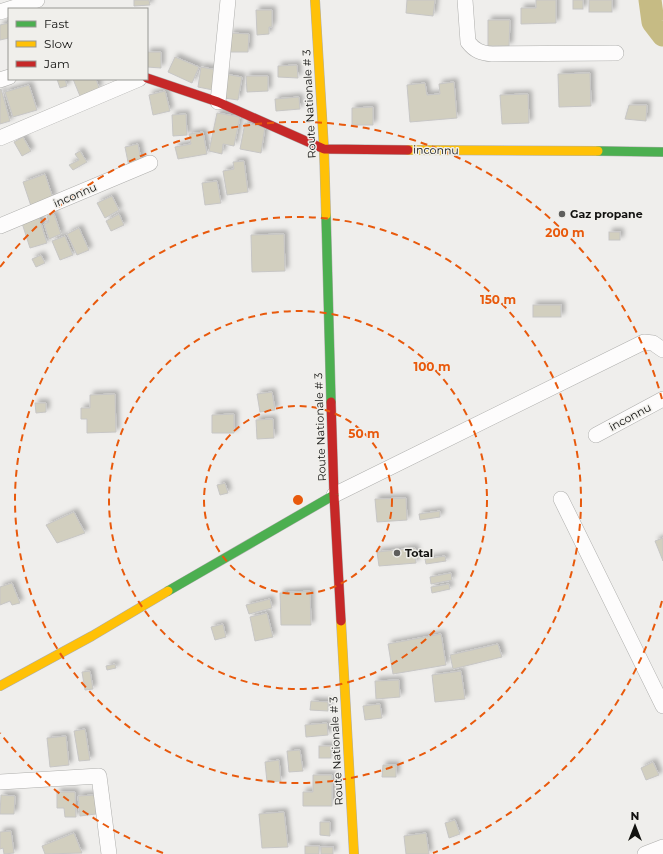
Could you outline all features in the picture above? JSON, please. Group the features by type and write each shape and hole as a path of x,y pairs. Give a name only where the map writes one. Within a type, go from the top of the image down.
{"main road":[{"name":"Route Nationale # 3","path":"315,0 324,149 334,495 354,854"},
{"name":"inconnu","path":"148,78 218,102 324,149 663,152"},
{"path":"0,686 92,636 213,564 334,495"}],"street":[{"path":"12,8 37,0"},
{"path":"218,102 228,0"},
{"path":"466,0 468,42 472,48 480,52 492,54 616,53"},
{"path":"0,138 137,80"},
{"name":"inconnu","path":"0,226 150,163"},
{"path":"334,495 644,342 653,343 663,350"},
{"name":"inconnu","path":"596,435 663,399"},
{"path":"561,499 663,706"},
{"path":"0,782 99,776 109,854"},
{"path":"645,854 663,847"}],"building":[{"path":"134,0 149,0 150,5 134,6"},
{"path":"407,0 435,0 433,16 406,13"},
{"path":"536,0 556,0 556,23 521,24 521,8 536,8"},
{"path":"573,0 583,0 583,9 573,9"},
{"path":"589,0 612,0 612,12 589,12"},
{"path":"256,10 272,10 272,27 269,27 269,34 257,35"},
{"path":"488,20 510,20 509,46 488,46"},
{"path":"8,23 8,38 0,40 0,25"},
{"path":"230,33 249,34 248,52 229,52"},
{"path":"148,52 161,52 161,68 148,67"},
{"path":"175,57 199,67 192,83 168,72"},
{"path":"297,65 298,78 278,77 278,66"},
{"path":"201,67 217,70 213,90 198,87"},
{"path":"590,73 591,106 559,107 558,74"},
{"path":"224,74 242,77 238,100 224,98"},
{"path":"246,76 268,76 268,91 247,92"},
{"path":"57,80 65,80 67,86 60,88"},
{"path":"73,80 96,80 99,88 80,96"},
{"path":"454,82 457,118 410,122 407,85 425,83 427,95 440,94 439,84"},
{"path":"29,85 37,110 13,117 5,92"},
{"path":"1,89 10,121 0,124 0,90"},
{"path":"165,91 170,111 153,115 149,95"},
{"path":"528,94 529,123 502,124 500,95"},
{"path":"299,97 300,109 276,111 275,99"},
{"path":"629,105 647,105 646,121 625,119"},
{"path":"373,107 373,125 352,125 352,108"},
{"path":"217,113 240,117 234,146 223,144 222,154 209,151"},
{"path":"186,114 187,135 173,136 172,115"},
{"path":"245,123 265,127 261,153 240,149"},
{"path":"203,132 207,154 178,159 175,147 191,144 189,134"},
{"path":"23,137 31,151 22,156 14,142"},
{"path":"138,144 142,165 129,167 125,147"},
{"path":"80,151 87,162 73,170 69,165 79,160 75,154"},
{"path":"244,161 248,192 227,195 223,171 234,169 233,162"},
{"path":"45,174 53,198 31,206 23,182"},
{"path":"217,181 221,203 205,205 202,183"},
{"path":"112,196 119,210 105,218 97,203"},
{"path":"54,214 61,234 49,239 44,224 49,222 47,216"},
{"path":"119,214 124,225 111,231 106,221"},
{"path":"39,217 47,243 30,248 22,223"},
{"path":"79,228 89,250 77,255 67,234"},
{"path":"609,232 620,232 620,240 609,240"},
{"path":"284,234 285,271 252,272 251,235"},
{"path":"65,236 73,255 60,260 52,241"},
{"path":"41,255 45,263 36,267 32,259"},
{"path":"533,305 561,305 561,317 533,317"},
{"path":"272,392 275,410 260,412 257,394"},
{"path":"115,394 116,432 87,433 87,419 81,419 81,408 90,408 90,395"},
{"path":"35,403 46,403 46,412 36,413"},
{"path":"234,414 234,433 212,433 212,415"},
{"path":"273,419 274,438 257,439 256,420"},
{"path":"225,483 228,493 220,495 217,485"},
{"path":"406,498 407,520 377,522 375,499"},
{"path":"440,511 440,517 420,520 419,514"},
{"path":"74,512 85,533 57,543 46,525"},
{"path":"663,538 663,561 655,541"},
{"path":"415,548 416,563 379,566 377,552"},
{"path":"445,556 446,561 426,564 425,559"},
{"path":"451,573 452,580 431,584 430,577"},
{"path":"12,583 20,603 12,605 10,601 0,605 0,587"},
{"path":"449,584 450,589 432,593 431,587"},
{"path":"310,591 311,625 281,625 280,593"},
{"path":"270,599 272,608 249,614 246,605"},
{"path":"267,613 273,637 255,641 250,617"},
{"path":"223,624 226,637 215,640 211,627"},
{"path":"441,634 446,665 393,674 388,644"},
{"path":"498,644 502,657 453,669 450,655"},
{"path":"115,664 116,668 107,670 106,666"},
{"path":"90,671 93,689 85,690 82,672"},
{"path":"461,671 465,699 435,702 432,675"},
{"path":"399,680 400,697 376,699 375,681"},
{"path":"311,701 328,702 328,711 310,710"},
{"path":"380,704 382,718 365,720 363,706"},
{"path":"327,723 328,735 306,737 305,725"},
{"path":"85,729 90,760 79,761 74,731"},
{"path":"66,736 69,765 50,767 47,738"},
{"path":"319,746 331,746 331,758 319,758"},
{"path":"300,750 303,771 289,772 287,751"},
{"path":"279,760 281,781 267,782 265,762"},
{"path":"653,762 659,775 646,780 641,768"},
{"path":"383,765 396,765 396,777 382,777"},
{"path":"313,775 332,775 332,806 303,806 303,792 313,792"},
{"path":"57,792 75,792 76,817 65,817 64,808 57,808"},
{"path":"1,795 15,796 14,814 0,814"},
{"path":"95,795 96,814 80,816 78,796"},
{"path":"284,812 288,847 262,848 259,814"},
{"path":"455,820 460,834 449,838 445,823"},
{"path":"320,822 330,822 330,836 320,835"},
{"path":"11,831 14,853 4,854 3,848 0,849 0,832"},
{"path":"74,833 82,853 45,854 42,846"},
{"path":"426,833 429,854 406,854 404,836"},
{"path":"305,846 319,846 319,854 305,854"},
{"path":"321,847 333,847 333,854 321,854"}],"waterway":[{"path":"650,0 653,22 663,35"}],"traffic: fast":[{"path":"598,151 663,152"},
{"path":"326,215 331,402"},
{"path":"168,591 334,495"}],"traffic: slow":[{"path":"315,0 324,149 326,215"},
{"path":"408,150 598,151"},
{"path":"0,686 92,636 168,591"},
{"path":"341,621 354,854"}],"traffic: jam":[{"path":"148,78 218,102 324,149 408,150"},
{"path":"331,402 334,495 341,621"}],"place":[{"name":"Gaz propane","path":"562,214"},
{"name":"Total","path":"397,553"}]}
